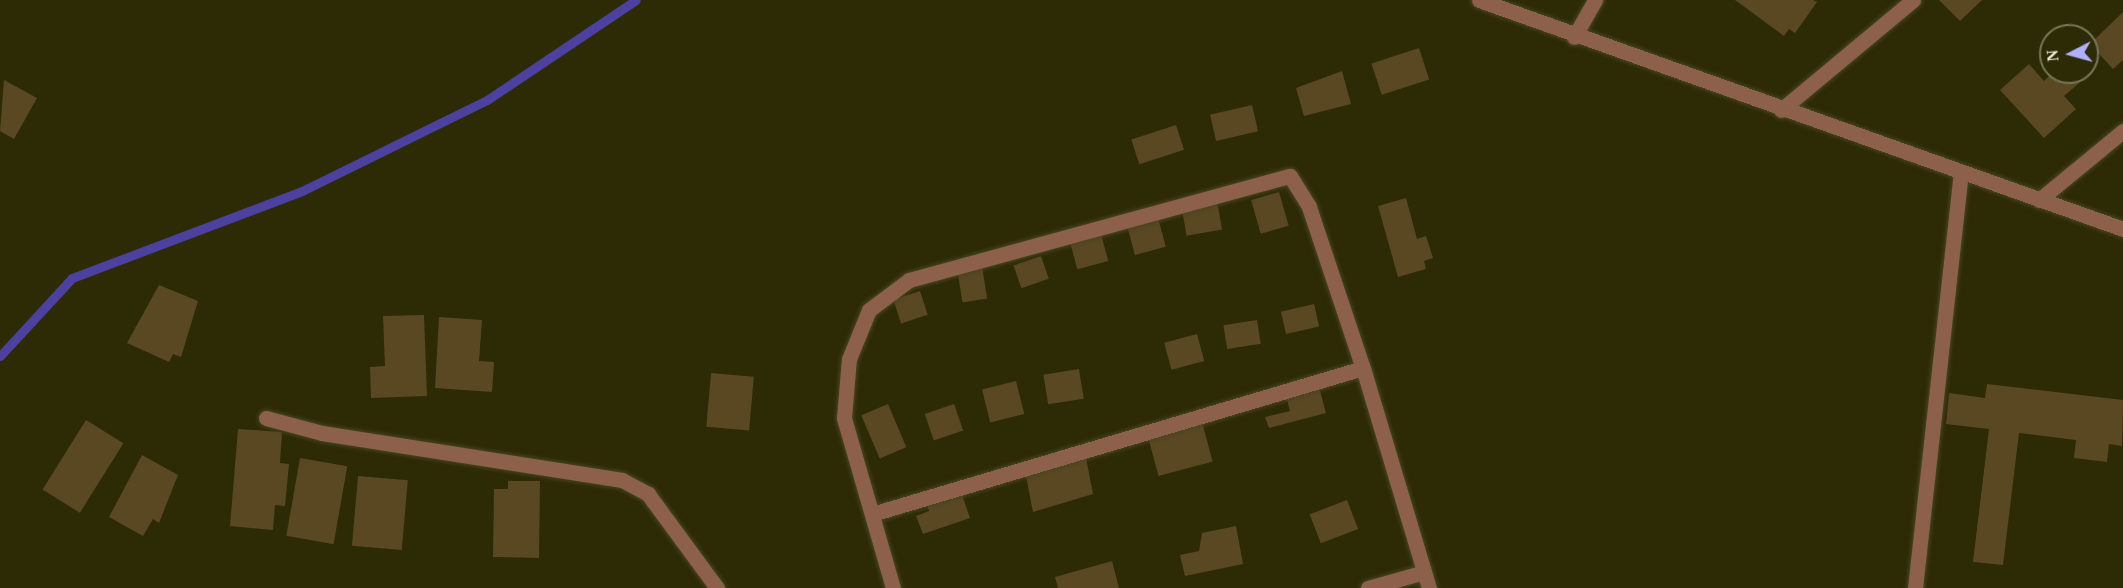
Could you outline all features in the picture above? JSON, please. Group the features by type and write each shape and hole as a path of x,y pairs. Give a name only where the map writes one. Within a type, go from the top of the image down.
{"street":[{"path":"1479,0 1574,37 2123,229"},
{"path":"1574,37 1595,0"},
{"path":"1781,110 1913,0"},
{"path":"2039,200 2123,131"},
{"path":"1915,588 1961,173"},
{"path":"893,588 844,418 849,359 869,310 909,280 1290,176 1309,207 1363,368 1429,588"},
{"path":"872,514 1363,368"},
{"path":"266,418 322,433 622,480 648,494 717,588"},
{"path":"1368,588 1424,572"}],"building":[{"path":"1735,0 1813,0 1817,2 1795,33 1789,29 1784,36"},
{"path":"1939,0 1982,0 1960,21"},
{"path":"2123,12 2123,60 2113,69 2099,54 2099,35"},
{"path":"1419,48 1429,79 1382,95 1371,63"},
{"path":"2029,64 2039,75 2039,84 2078,84 2064,96 2076,109 2044,138 2000,90"},
{"path":"1342,71 1351,104 1304,116 1296,88"},
{"path":"4,80 37,98 14,139 0,131"},
{"path":"1252,105 1258,131 1216,141 1210,115"},
{"path":"1176,125 1184,150 1139,164 1131,140"},
{"path":"1279,192 1289,226 1261,234 1251,200"},
{"path":"1406,198 1417,239 1426,236 1433,258 1424,261 1426,269 1398,277 1378,206"},
{"path":"1217,201 1222,230 1187,236 1182,207"},
{"path":"1157,214 1166,247 1135,255 1126,222"},
{"path":"1101,234 1108,261 1077,269 1070,242"},
{"path":"1041,256 1049,279 1021,288 1014,265"},
{"path":"982,266 987,299 962,303 957,270"},
{"path":"159,285 198,301 181,357 173,354 169,362 127,343"},
{"path":"920,291 928,315 901,323 893,300"},
{"path":"1314,304 1319,326 1286,334 1281,312"},
{"path":"424,315 427,396 371,398 370,367 385,366 383,316"},
{"path":"439,317 482,320 479,361 494,362 492,392 435,388"},
{"path":"1257,320 1261,344 1227,349 1223,325"},
{"path":"1197,334 1204,361 1171,370 1164,343"},
{"path":"1079,369 1084,399 1048,404 1043,375"},
{"path":"711,373 754,377 749,431 706,427"},
{"path":"1016,381 1024,414 990,422 982,389"},
{"path":"1987,384 2123,400 2122,446 2109,444 2107,462 2074,458 2076,440 2019,433 2003,565 1973,562 1989,429 1946,424 1949,393 1985,398"},
{"path":"1319,387 1326,413 1269,428 1265,417 1290,411 1286,396"},
{"path":"888,404 906,447 880,459 861,415"},
{"path":"954,404 963,430 934,441 925,414"},
{"path":"86,420 123,443 80,513 43,490"},
{"path":"1202,422 1213,462 1159,476 1148,436"},
{"path":"238,429 282,432 280,463 289,464 285,506 275,505 273,530 230,526"},
{"path":"142,455 178,475 159,523 153,519 143,536 109,517"},
{"path":"300,458 347,466 334,544 286,536"},
{"path":"1086,458 1093,494 1033,512 1025,471"},
{"path":"358,476 408,480 402,550 352,546"},
{"path":"508,481 540,481 539,558 493,557 494,489 508,489"},
{"path":"960,489 970,518 923,534 916,516 929,511 926,501"},
{"path":"1347,500 1358,529 1321,543 1310,514"},
{"path":"1236,526 1243,564 1185,576 1180,555 1199,551 1202,533"},
{"path":"1112,561 1119,588 1058,588 1055,577"}],"waterway":[{"path":"0,356 72,278 302,191 487,100 636,0"}]}
